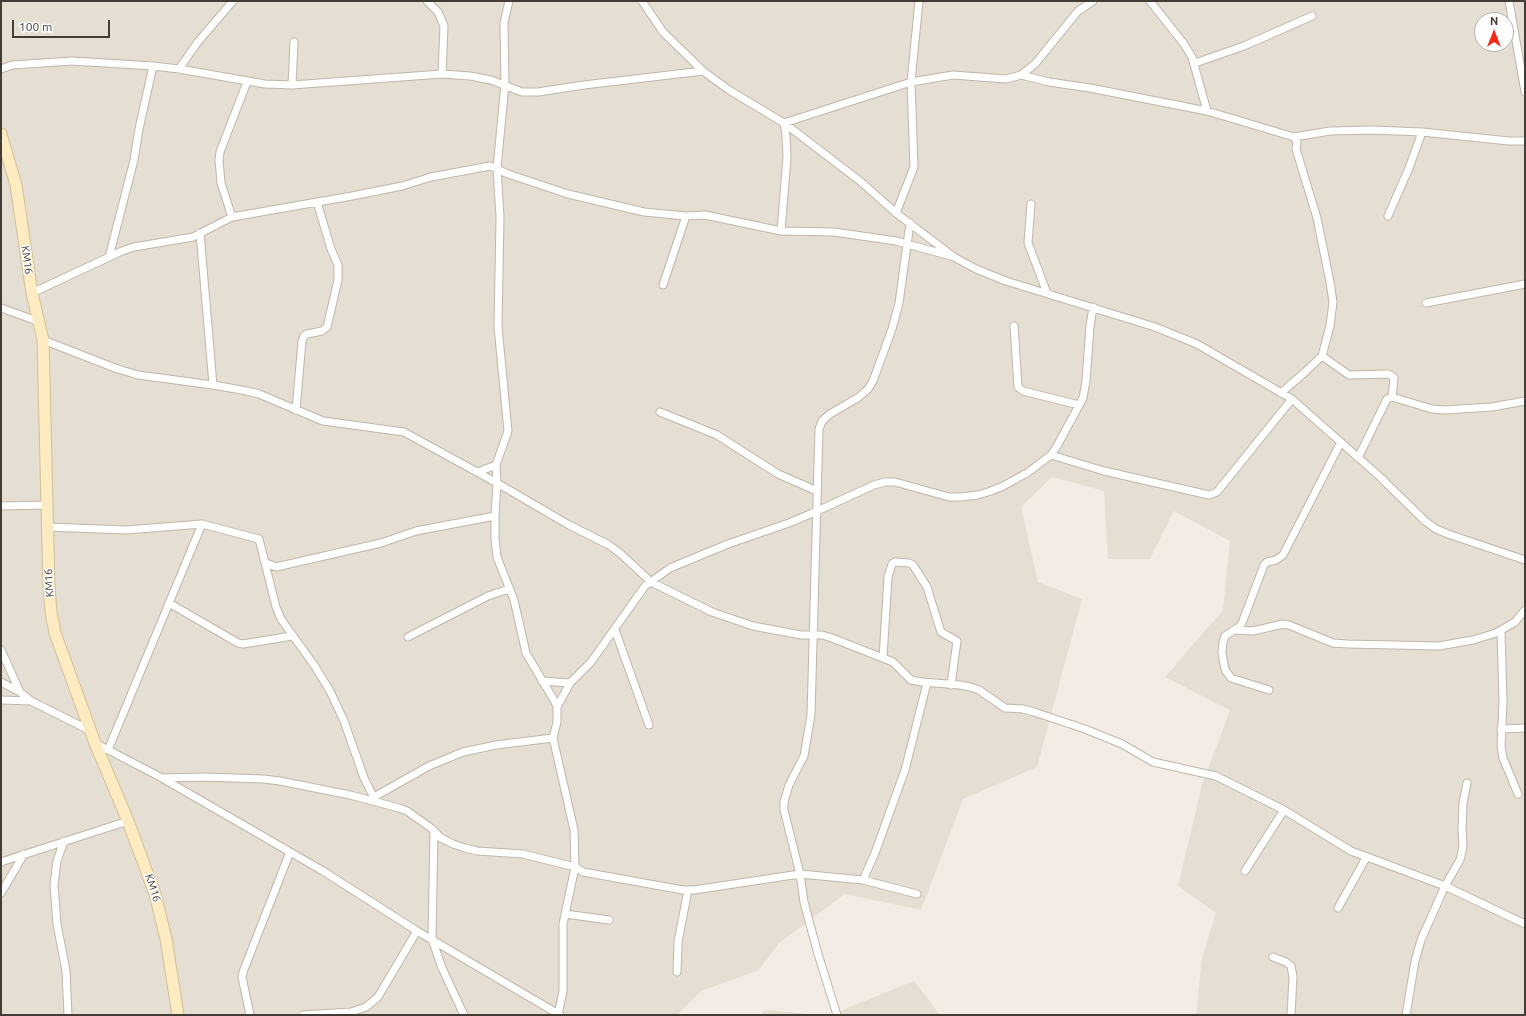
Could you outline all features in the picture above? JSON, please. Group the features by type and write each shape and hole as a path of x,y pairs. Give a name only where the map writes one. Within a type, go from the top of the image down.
{"street":[{"path":"178,69 202,37 233,1"},
{"path":"427,1 438,12 444,26 442,74"},
{"path":"95,743 162,778 323,871 417,931 559,1015 563,991 563,924 575,867 574,830 553,738 557,722 557,707 526,653 514,600 497,557 495,516 497,483 496,465 508,431 498,327 500,217 497,168 505,84 504,23 509,1"},
{"path":"642,1 663,32 703,71 728,90 784,123 860,181 896,213 954,257 976,269 1006,281 1155,327 1197,344 1292,399 1379,476 1424,521 1436,529 1525,560"},
{"path":"896,213 914,167 911,82 919,1"},
{"path":"784,123 911,82 953,75 1006,79 1021,75 1034,64 1078,11 1093,1"},
{"path":"1150,1 1184,44 1195,63 1207,111"},
{"path":"1509,1 1525,92"},
{"path":"1195,63 1244,46 1312,16"},
{"path":"292,85 294,42"},
{"path":"1,69 12,65 72,61 153,66 178,69 247,82 292,85 442,74 470,76 505,84 522,92 538,92 703,71"},
{"path":"109,256 134,160 139,129 153,66"},
{"path":"1021,75 1049,82 1090,88 1207,111 1294,137 1330,131 1372,130 1422,132 1509,141 1525,141"},
{"path":"232,217 221,183 219,160 220,152 247,82"},
{"path":"781,231 787,158 784,123"},
{"path":"1388,216 1409,168 1422,132"},
{"name":"KM16","path":"1,134 16,185 32,293 43,340 49,587 51,612 55,633 95,743 128,821 157,900 166,939 178,1015"},
{"path":"1281,392 1322,356 1330,326 1333,302 1317,218 1296,149 1294,137"},
{"path":"32,293 109,256 134,247 193,237 232,217 402,186 431,177 490,166 508,174 568,194 644,212 686,216 705,215 781,231 834,232 896,241 954,257"},
{"path":"296,410 302,341 306,334 322,331 327,327 338,280 338,265 317,202"},
{"path":"1031,204 1028,243 1047,293"},
{"path":"664,285 686,216"},
{"path":"837,1015 807,912 800,874 784,810 784,802 789,785 804,756 810,715 816,555 815,512 819,428 822,421 830,414 859,397 868,389 873,381 892,329 899,303 910,223"},
{"path":"200,233 213,385"},
{"path":"1426,303 1491,292 1525,284"},
{"path":"557,707 570,683 591,662 645,586 670,568 728,544 789,523 874,485 885,482 909,485 949,497 978,494 1004,486 1020,478 1051,455 1079,405 1085,391 1093,307"},
{"path":"2,309 40,322"},
{"path":"1014,326 1018,387 1024,391 1079,405"},
{"path":"43,340 115,368 138,375 213,385 259,394 323,421 404,432 478,472 569,525 609,545 622,554 651,582 712,612 753,626 802,635 822,635 832,638 893,662 911,680 970,687 979,690 1005,708 1023,709 1086,729 1122,744 1153,762 1216,776 1284,810 1351,851 1366,858 1445,886 1524,922"},
{"path":"1322,356 1349,375 1388,374 1392,376 1394,378 1392,397"},
{"path":"1358,458 1387,399 1392,397 1432,409 1445,410 1492,407 1525,401"},
{"path":"1051,455 1112,472 1209,495 1217,492 1292,399"},
{"path":"660,412 717,434 778,474 817,491"},
{"path":"1269,690 1231,678 1226,670 1222,652 1223,642 1225,636 1242,623 1264,566 1267,562 1276,560 1283,555 1341,442"},
{"path":"478,472 496,465"},
{"path":"1,506 48,504"},
{"path":"266,563 276,567 381,543 416,531 495,516"},
{"path":"47,527 126,530 202,524 259,539 276,607 281,619 314,665 330,691 344,721 364,778 375,799"},
{"path":"108,750 202,524"},
{"path":"882,658 888,577 892,564 895,562 909,563 913,565 927,587 941,632 957,641 951,684"},
{"path":"269,577 276,567"},
{"path":"408,637 488,596 509,589"},
{"path":"169,603 238,643 243,644 292,636"},
{"path":"1234,630 1254,631 1283,624 1289,625 1332,643 1439,646 1473,640 1501,631 1515,622 1525,610"},
{"path":"615,630 649,725"},
{"path":"1501,631 1503,701 1501,746 1503,758 1518,794"},
{"path":"1,650 20,692"},
{"path":"542,681 570,683"},
{"path":"1,682 20,692 30,701 91,731"},
{"path":"863,880 875,853 905,770 927,683"},
{"path":"1,700 30,701"},
{"path":"1501,729 1525,728"},
{"path":"375,799 429,766 463,752 496,745 553,738"},
{"path":"162,778 204,776 263,779 375,799 407,811 447,842 465,848 477,851 513,853 575,867 583,872 688,890 800,874 863,880 917,894"},
{"path":"1406,1015 1415,961 1421,940 1445,886 1460,860 1464,847 1462,828 1463,803 1467,783"},
{"path":"1245,870 1284,810"},
{"path":"1,862 128,821"},
{"path":"434,831 432,939 442,968 464,1015"},
{"path":"64,841 57,861 54,884 57,924 66,971 68,1015"},
{"path":"250,1015 242,977 243,972 290,852"},
{"path":"1,893 24,854"},
{"path":"1338,908 1366,858"},
{"path":"677,972 678,942 688,890"},
{"path":"565,914 609,920"},
{"path":"303,1015 351,1012 366,1007 378,997 417,931"},
{"path":"1273,957 1286,962 1291,966 1291,1015"}],"shaded area":[{"path":"1,1 1525,1 1525,1015 1196,1015 1202,958 1216,913 1178,886 1202,785 1230,710 1165,677 1223,610 1230,541 1174,511 1150,559 1108,559 1104,491 1052,477 1021,507 1038,582 1082,599 1037,767 963,799 921,910 845,894 779,943 759,970 701,991 677,1015 1,1015"},
{"path":"914,981 940,1015 830,1015"},
{"path":"765,1010 821,1015 760,1015"}]}
